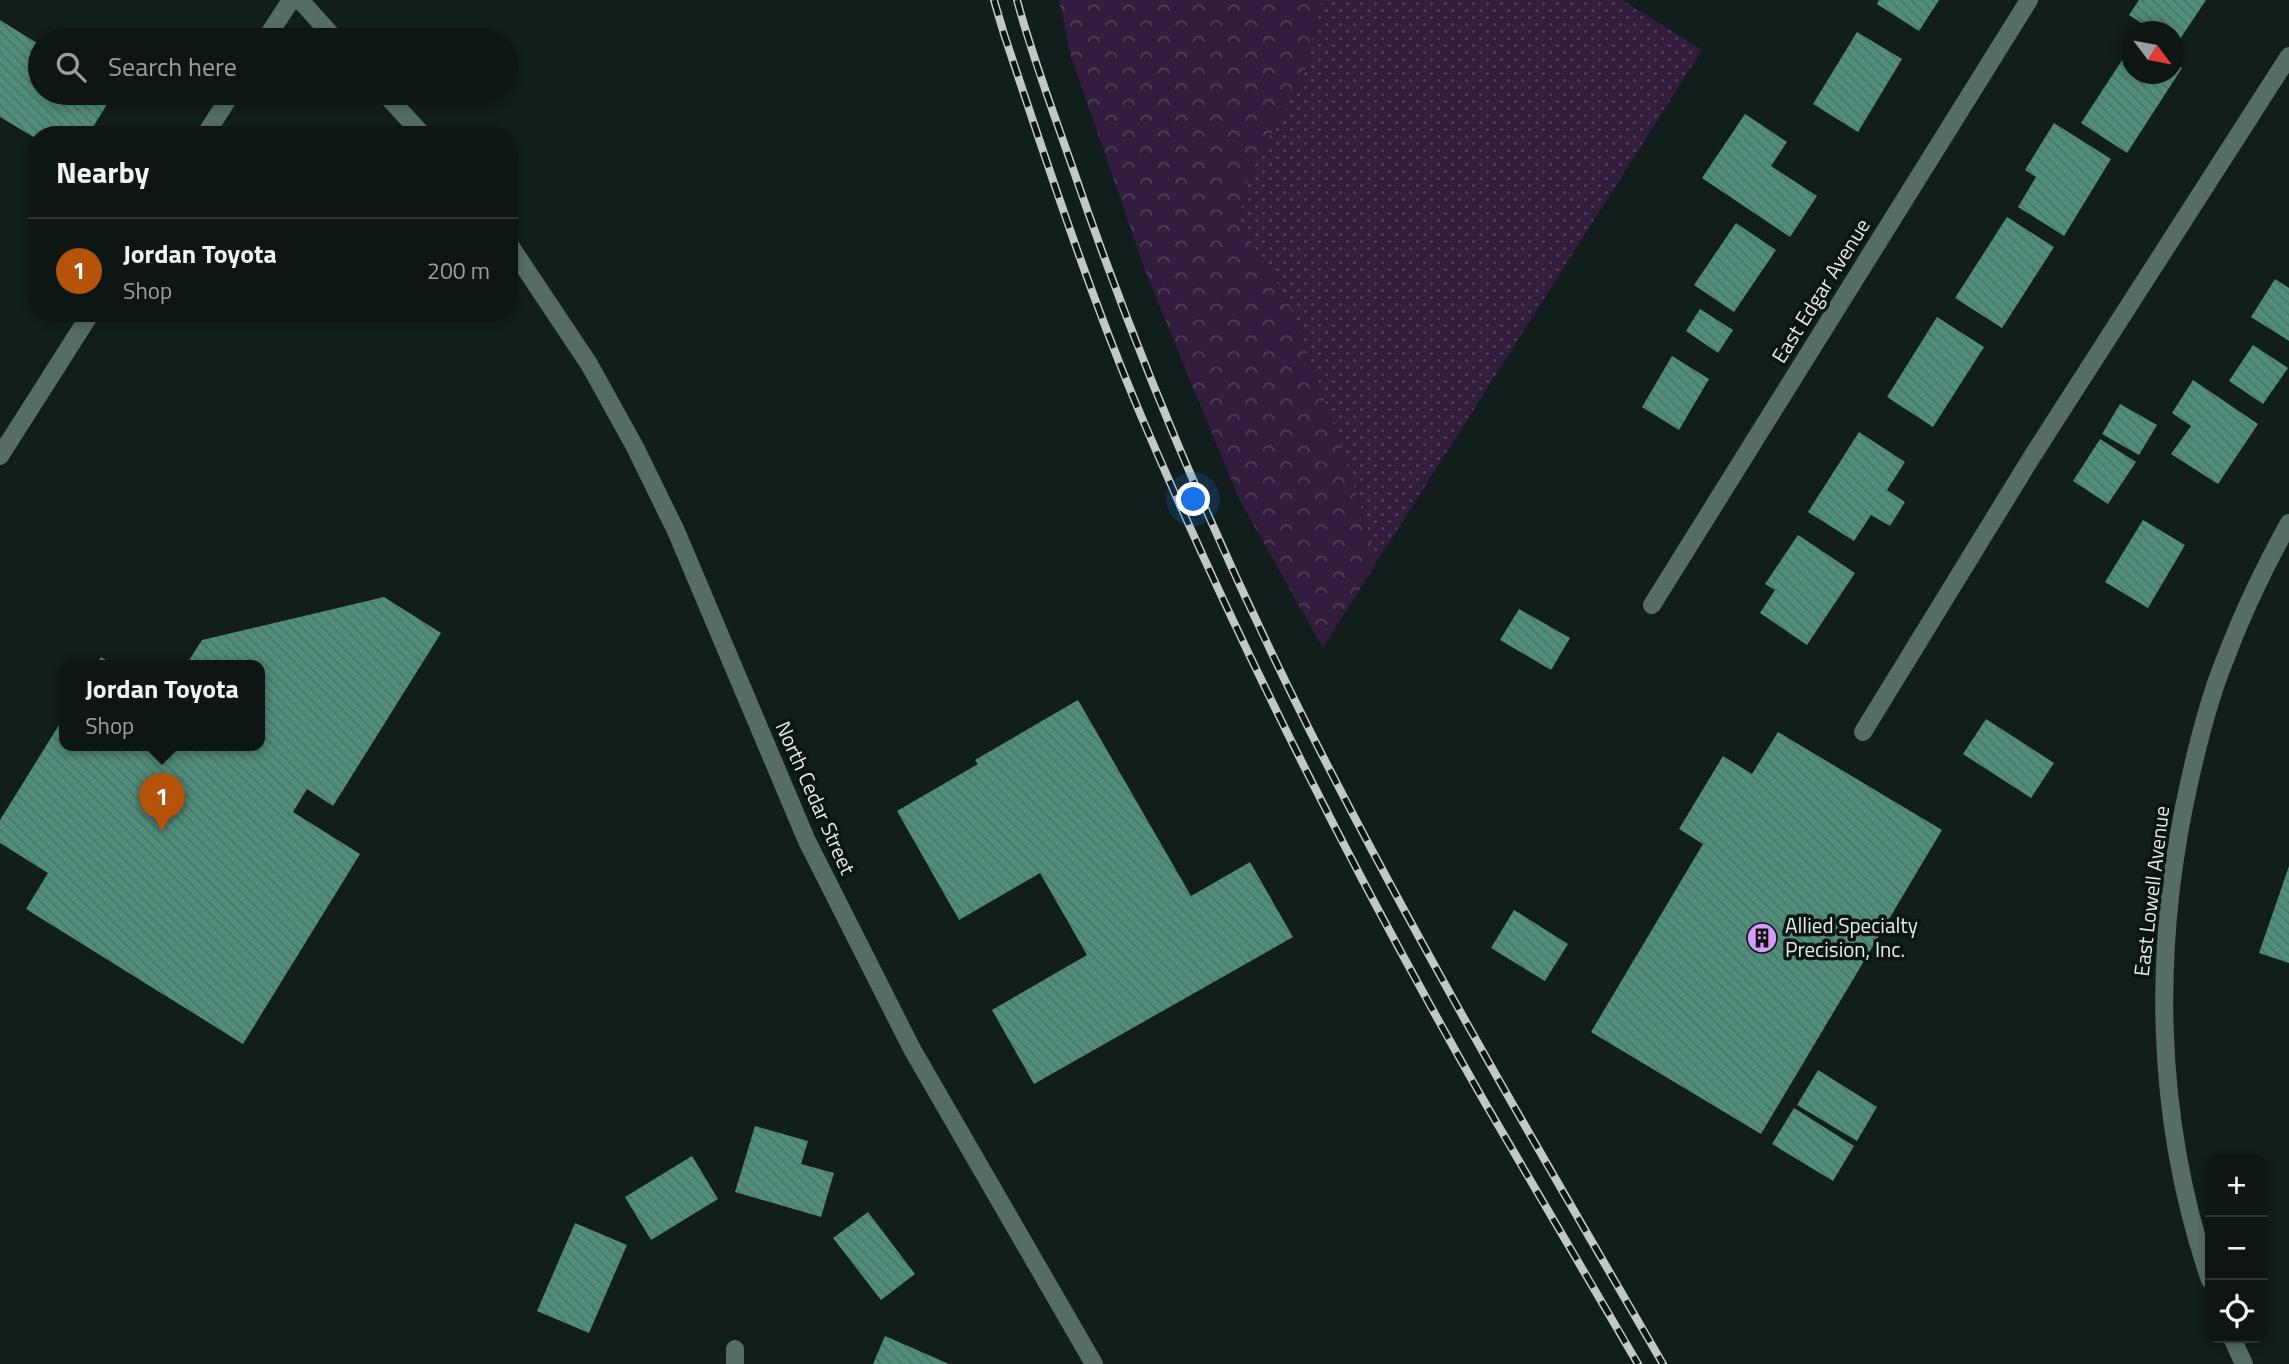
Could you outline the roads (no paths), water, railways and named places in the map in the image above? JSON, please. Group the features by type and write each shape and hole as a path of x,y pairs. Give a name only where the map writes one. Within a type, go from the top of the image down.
{"street":[{"path":"273,28 291,0"},
{"path":"300,0 325,28"},
{"name":"East Edgar Avenue","path":"1652,605 2029,0"},
{"path":"1863,732 2033,455 2289,56"},
{"path":"211,126 224,105"},
{"path":"395,105 415,126"},
{"name":"North Cedar Street","path":"518,258 589,365 635,447 676,531 813,853 912,1049 1094,1364"},
{"path":"0,456 85,322"},
{"name":"East Lowell Avenue","path":"2205,1265 2178,1157 2168,1089 2164,1008 2165,940 2178,834 2201,730 2223,663 2266,565 2289,523"},
{"path":"2234,1343 2244,1364"}],"railway":[{"path":"994,0 1086,276 1142,418 1220,593 1303,765 1391,934 1484,1101 1638,1364"},
{"path":"1017,0 1043,83 1124,311 1212,524 1277,664 1352,813 1438,972 1663,1364"}],"place":[{"name":"Jordan Toyota","path":"162,831"},
{"name":"Allied Specialty Precision, Inc.","path":"1762,938"}]}
